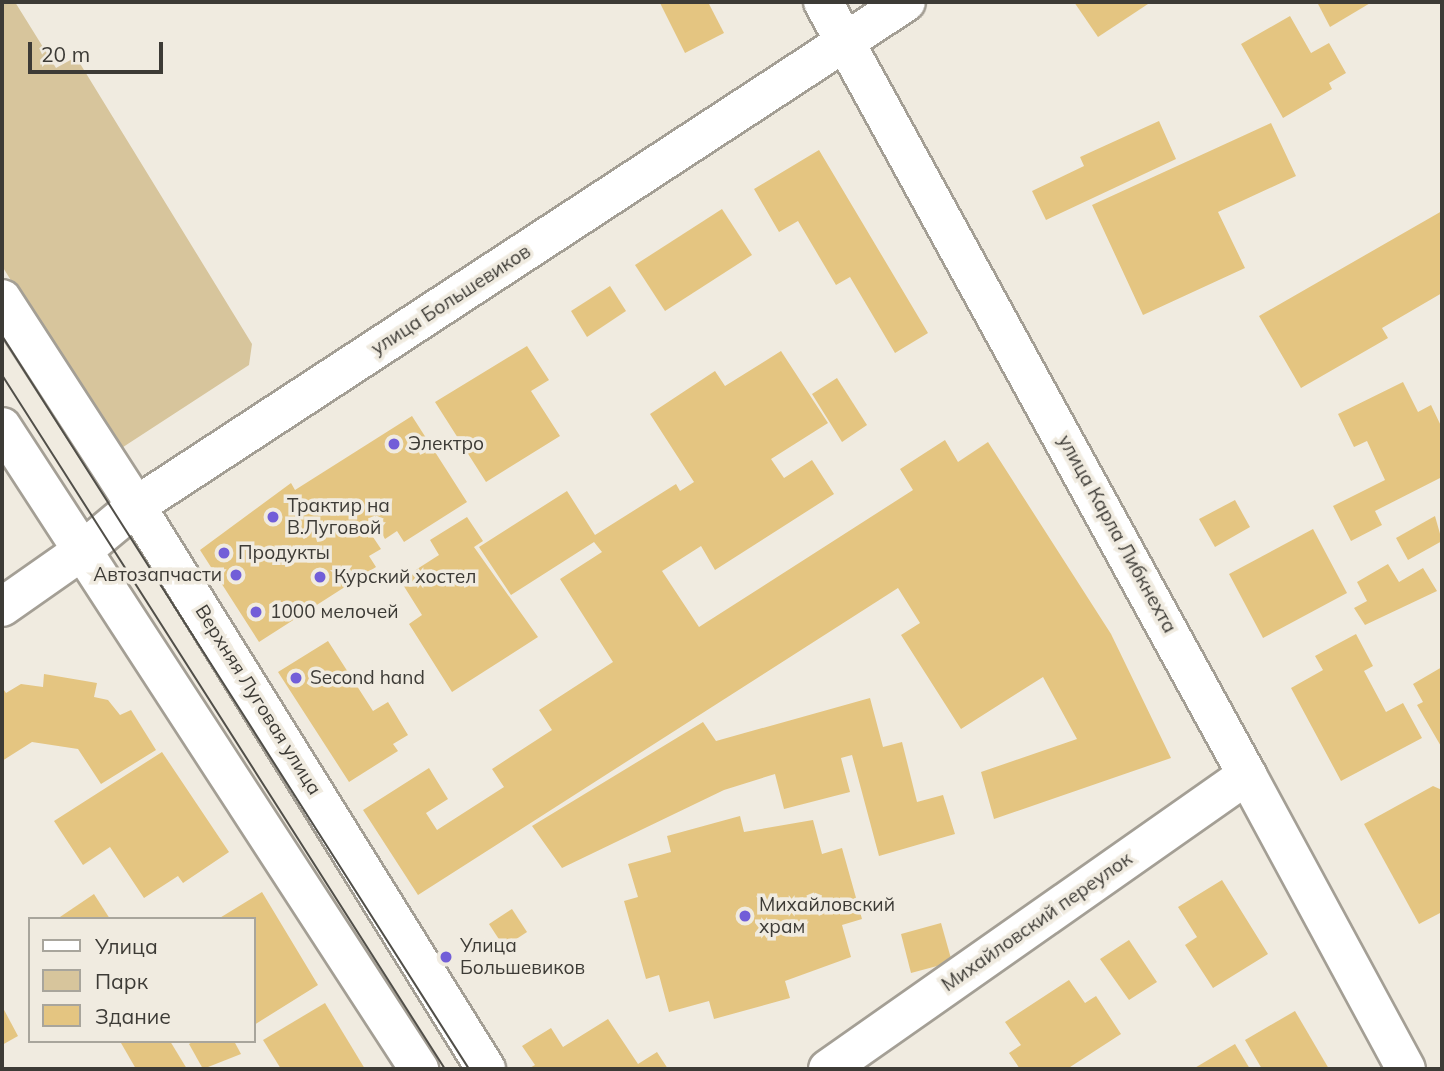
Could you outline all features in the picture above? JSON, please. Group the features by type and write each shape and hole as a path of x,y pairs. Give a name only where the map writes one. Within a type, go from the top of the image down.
{"street":[{"name":"улица Карла Либкнехта","path":"823,2 1406,1069"},
{"name":"улица Большевиков","path":"2,607 82,551 136,506 906,2"},
{"name":"Верхняя Луговая улица","path":"2,299 136,506 486,1069"},
{"path":"2,427 419,1069"},
{"name":"Михайловский переулок","path":"828,1069 1247,775"}],"green space":[{"path":"2,2 15,2 56,68 76,57 252,344 249,365 117,451 2,266"}],"building":[{"path":"708,2 724,33 685,53 660,3"},
{"path":"1074,2 1151,2 1098,37"},
{"path":"1317,2 1372,2 1330,27"},
{"path":"1290,16 1311,53 1329,43 1346,73 1329,83 1332,89 1283,118 1241,44"},
{"path":"1159,121 1176,159 1046,220 1032,191 1084,166 1080,157"},
{"path":"1271,123 1296,176 1218,212 1245,268 1143,315 1092,205"},
{"path":"819,150 928,333 895,353 850,277 836,285 798,221 779,232 754,189"},
{"path":"722,209 752,255 665,311 635,265"},
{"path":"1442,211 1442,293 1382,328 1388,338 1301,388 1259,316"},
{"path":"610,286 626,311 587,337 571,311"},
{"path":"527,346 549,380 531,391 560,436 486,482 435,402"},
{"path":"781,351 828,423 771,459 784,478 812,460 834,494 715,570 701,546 662,571 699,627 913,490 900,469 945,440 958,462 988,442 1111,634 1171,758 994,819 981,772 1077,739 1043,677 961,729 901,635 920,623 898,588 418,895 363,810 429,768 448,799 426,813 437,830 504,787 492,769 552,730 539,710 613,662 560,579 602,552 594,542 511,595 479,547 567,491 595,535 676,484 680,491 694,482 650,414 715,371 725,386"},
{"path":"837,378 867,425 842,442 812,394"},
{"path":"1403,382 1418,412 1431,405 1442,428 1442,477 1375,511 1382,525 1351,541 1333,506 1385,480 1367,441 1354,447 1338,414"},
{"path":"412,416 467,502 404,542 397,531 385,539 381,532 373,537 381,549 369,556 376,567 259,642 200,550 291,483 295,490"},
{"path":"1235,500 1250,527 1215,547 1199,519"},
{"path":"1435,516 1442,541 1408,560 1396,538"},
{"path":"467,517 483,541 474,547 538,637 452,692 409,624 422,615 400,580 439,555 430,540"},
{"path":"1313,529 1347,593 1263,638 1229,574"},
{"path":"1388,564 1399,582 1423,568 1437,591 1365,625 1354,608 1367,601 1357,582"},
{"path":"1356,634 1373,666 1364,671 1386,712 1403,703 1422,738 1341,781 1291,688 1323,670 1315,656"},
{"path":"328,641 373,711 388,702 408,735 393,744 398,751 349,782 278,672"},
{"path":"1442,667 1442,748 1417,705 1423,702 1413,684"},
{"path":"44,674 97,683 94,697 108,700 120,715 131,710 156,750 101,784 78,749 32,742 2,761 2,687 6,693 21,684 43,687"},
{"path":"870,698 883,747 902,742 917,802 943,795 955,834 879,856 852,755 841,758 850,792 784,809 775,774 724,790 562,868 532,826 703,722 716,741"},
{"path":"162,752 229,852 183,883 178,876 144,898 110,847 83,865 54,821"},
{"path":"1433,786 1442,790 1442,912 1419,924 1364,824"},
{"name":"Михайловский храм","path":"740,816 744,832 813,820 822,854 842,848 862,919 842,925 851,957 785,981 790,998 714,1019 709,1001 669,1012 659,975 646,979 624,901 638,897 628,864 671,852 667,836"},
{"path":"1222,880 1268,954 1213,988 1185,945 1197,937 1178,907"},
{"path":"262,892 318,985 256,1024 256,917 221,917"},
{"path":"94,894 109,917 60,917"},
{"path":"512,909 527,932 504,947 489,924"},
{"path":"941,923 952,962 911,973 901,934"},
{"path":"1129,940 1157,982 1129,1000 1100,959"},
{"path":"1069,980 1085,1003 1096,996 1121,1034 1067,1069 1020,1069 1009,1053 1021,1045 1005,1022"},
{"path":"325,1003 365,1069 281,1069 263,1040"},
{"path":"2,1006 18,1036 2,1045"},
{"path":"1295,1011 1329,1069 1262,1069 1245,1040"},
{"path":"608,1019 638,1064 657,1052 668,1069 528,1069 535,1065 522,1046 551,1028 563,1047"},
{"path":"121,1043 171,1043 187,1069 136,1069"},
{"path":"235,1043 241,1054 203,1069 189,1044"},
{"path":"1235,1044 1250,1069 1193,1069"}],"tram line":[{"path":"2,336 469,1069"},
{"path":"2,375 445,1069"}],"place":[{"name":"Электро","path":"394,444"},
{"name":"Трактир на В.Луговой","path":"273,517"},
{"name":"Продукты","path":"224,553"},
{"name":"Автозапчасти","path":"236,575"},
{"name":"Курский хостел","path":"320,577"},
{"name":"1000 мелочей","path":"256,612"},
{"name":"Second hand","path":"296,678"},
{"name":"Михайловский храм","path":"745,916"},
{"name":"Улица Большевиков","path":"446,957"}]}
